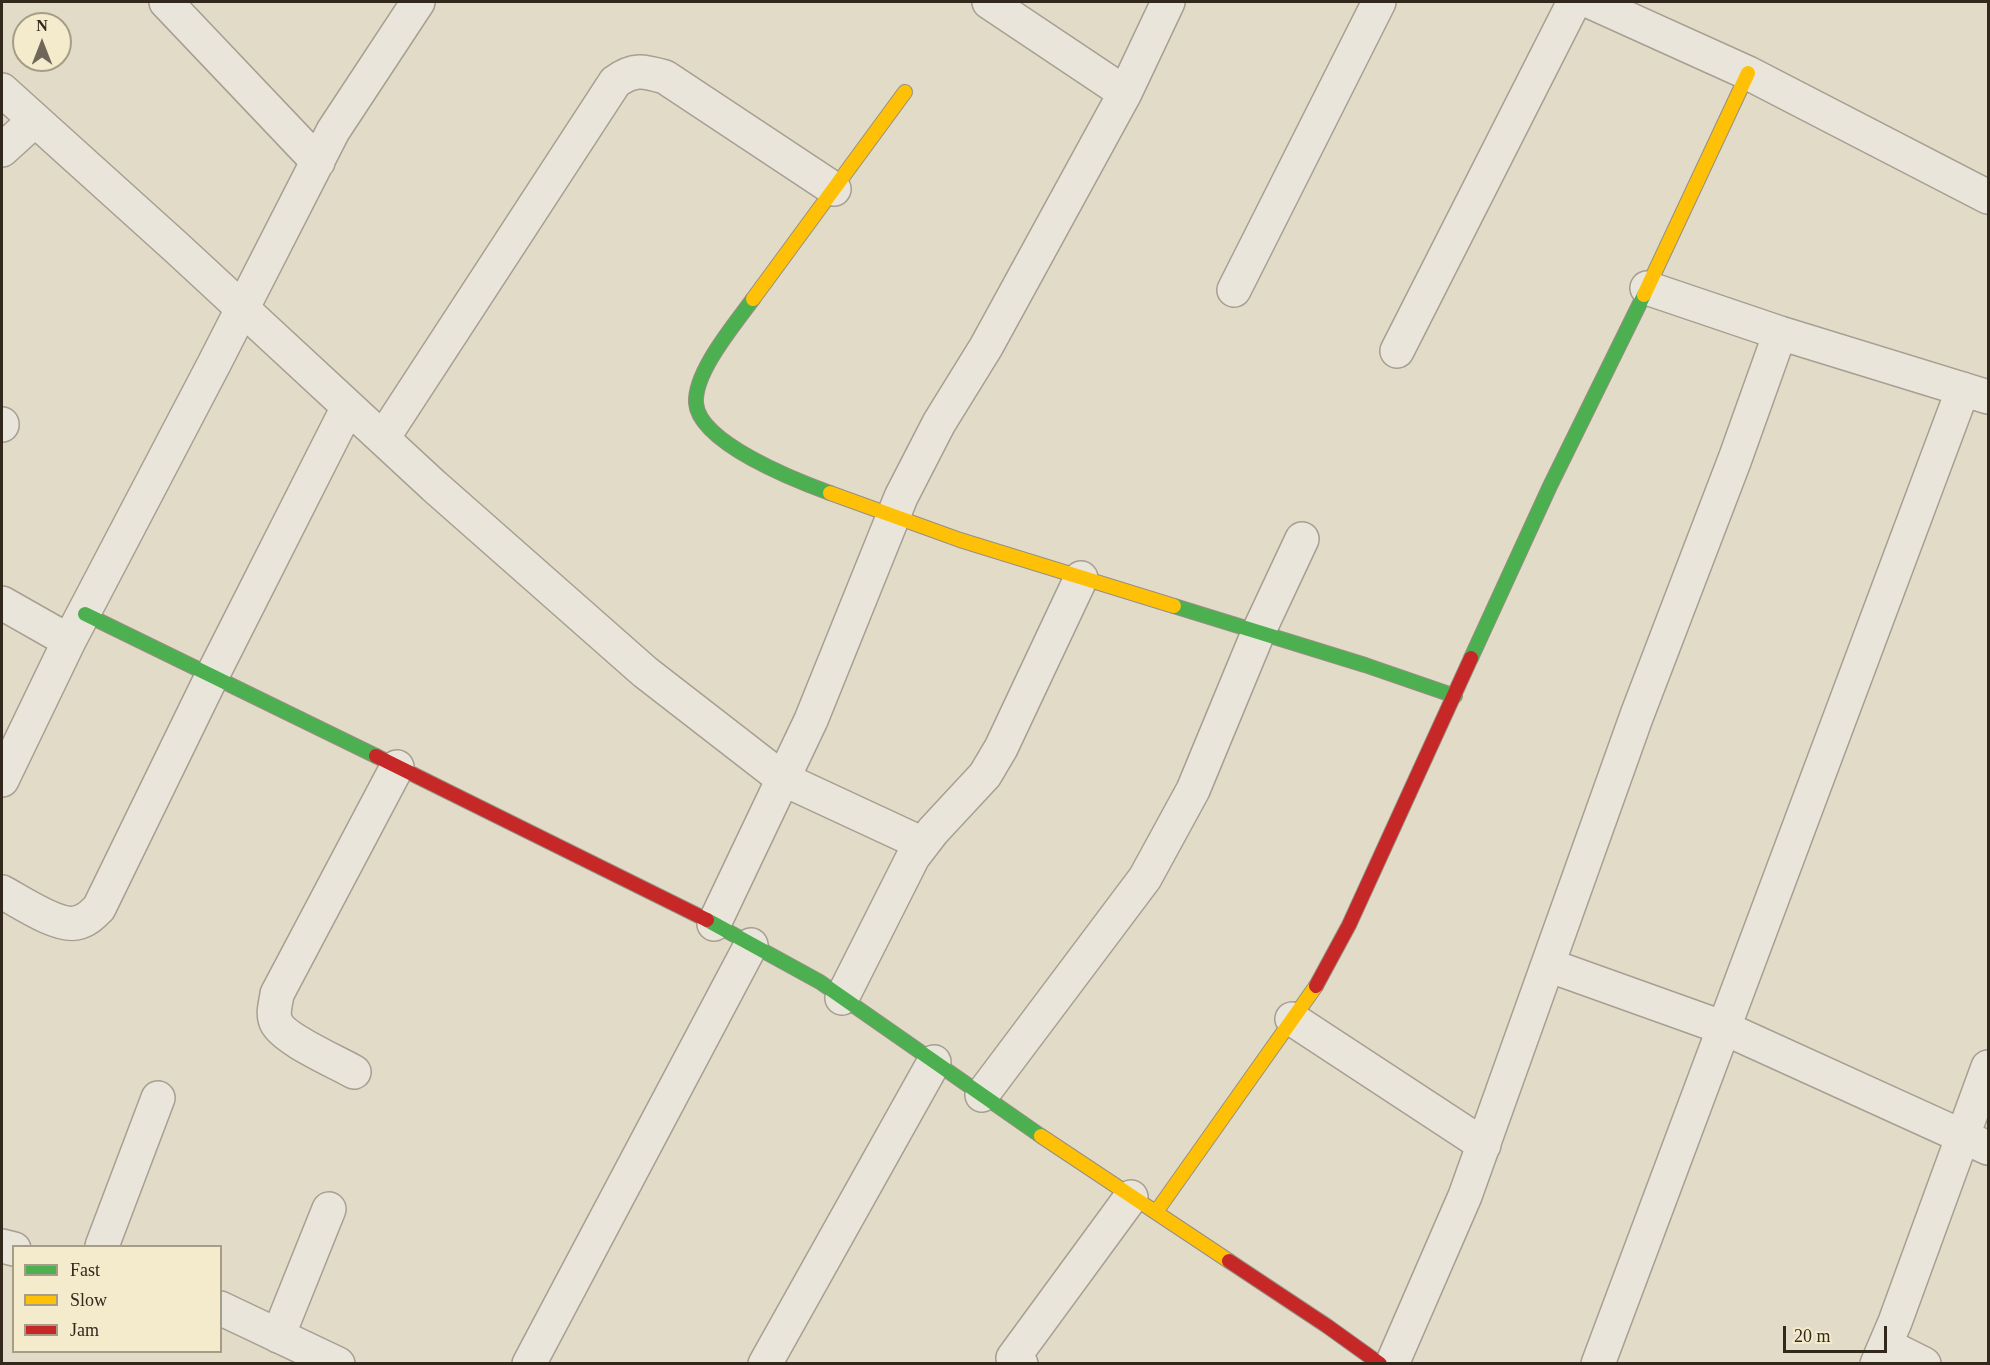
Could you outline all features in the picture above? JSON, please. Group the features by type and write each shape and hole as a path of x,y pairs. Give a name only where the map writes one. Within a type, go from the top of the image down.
{"street":[{"path":"166,2 318,162"},
{"path":"2,780 77,628 333,131 418,2"},
{"path":"989,2 1125,93"},
{"path":"714,924 811,720 893,516 939,423 986,347 1125,93 1168,2"},
{"path":"1234,290 1379,2"},
{"path":"1397,351 1574,2"},
{"path":"1591,2 1748,73 1989,197"},
{"path":"383,438 615,82 627,73 644,71 665,77 834,189"},
{"path":"1015,1362 1293,1019 1315,987 1349,925 1550,486 1647,288 1748,73"},
{"path":"2,90 348,407 645,672 783,779 923,844"},
{"path":"905,92 716,349 700,382 696,403 700,417 719,440 791,479 960,540 1365,665 1455,696"},
{"path":"2,150 35,120"},
{"path":"1598,1364 1724,1028 1976,393 1780,333 1647,288"},
{"path":"2,603 212,676 714,924 820,982 982,1095 1378,1362 1465,1196 1637,715 1735,459 1780,333"},
{"path":"2,892 56,920 73,924 88,919 99,908 212,676 348,407"},
{"path":"982,1095 1145,878 1193,790 1258,633 1302,539"},
{"path":"842,998 912,857 985,775 1001,748 1081,578"},
{"path":"354,1072 289,1037 276,1023 274,1012 278,994 397,767"},
{"path":"529,1364 751,945"},
{"path":"1548,965 1724,1028 1976,1142"},
{"path":"1293,1019 1484,1145"},
{"path":"765,1364 934,1062"},
{"path":"1924,1364 1881,1354 1976,1142 1989,1067"},
{"path":"102,1245 158,1098"},
{"path":"278,1336 329,1209"},
{"path":"222,1309 338,1364"}],"traffic: fast":[{"path":"1471,658 1550,486 1644,295"},
{"path":"753,299 708,363 697,391 696,403 701,418 731,446 774,470 830,493"},
{"path":"1174,606 1365,665 1455,696"},
{"path":"85,614 376,756"},
{"path":"707,920 820,982 1041,1136"}],"traffic: slow":[{"path":"1644,295 1748,73"},
{"path":"753,299 905,92"},
{"path":"830,493 960,540 1174,606"},
{"path":"1156,1212 1316,986"},
{"path":"1041,1136 1229,1261"}],"traffic: jam":[{"path":"1316,986 1349,925 1471,658"},
{"path":"376,756 707,920"},
{"path":"1229,1261 1380,1364"}]}
